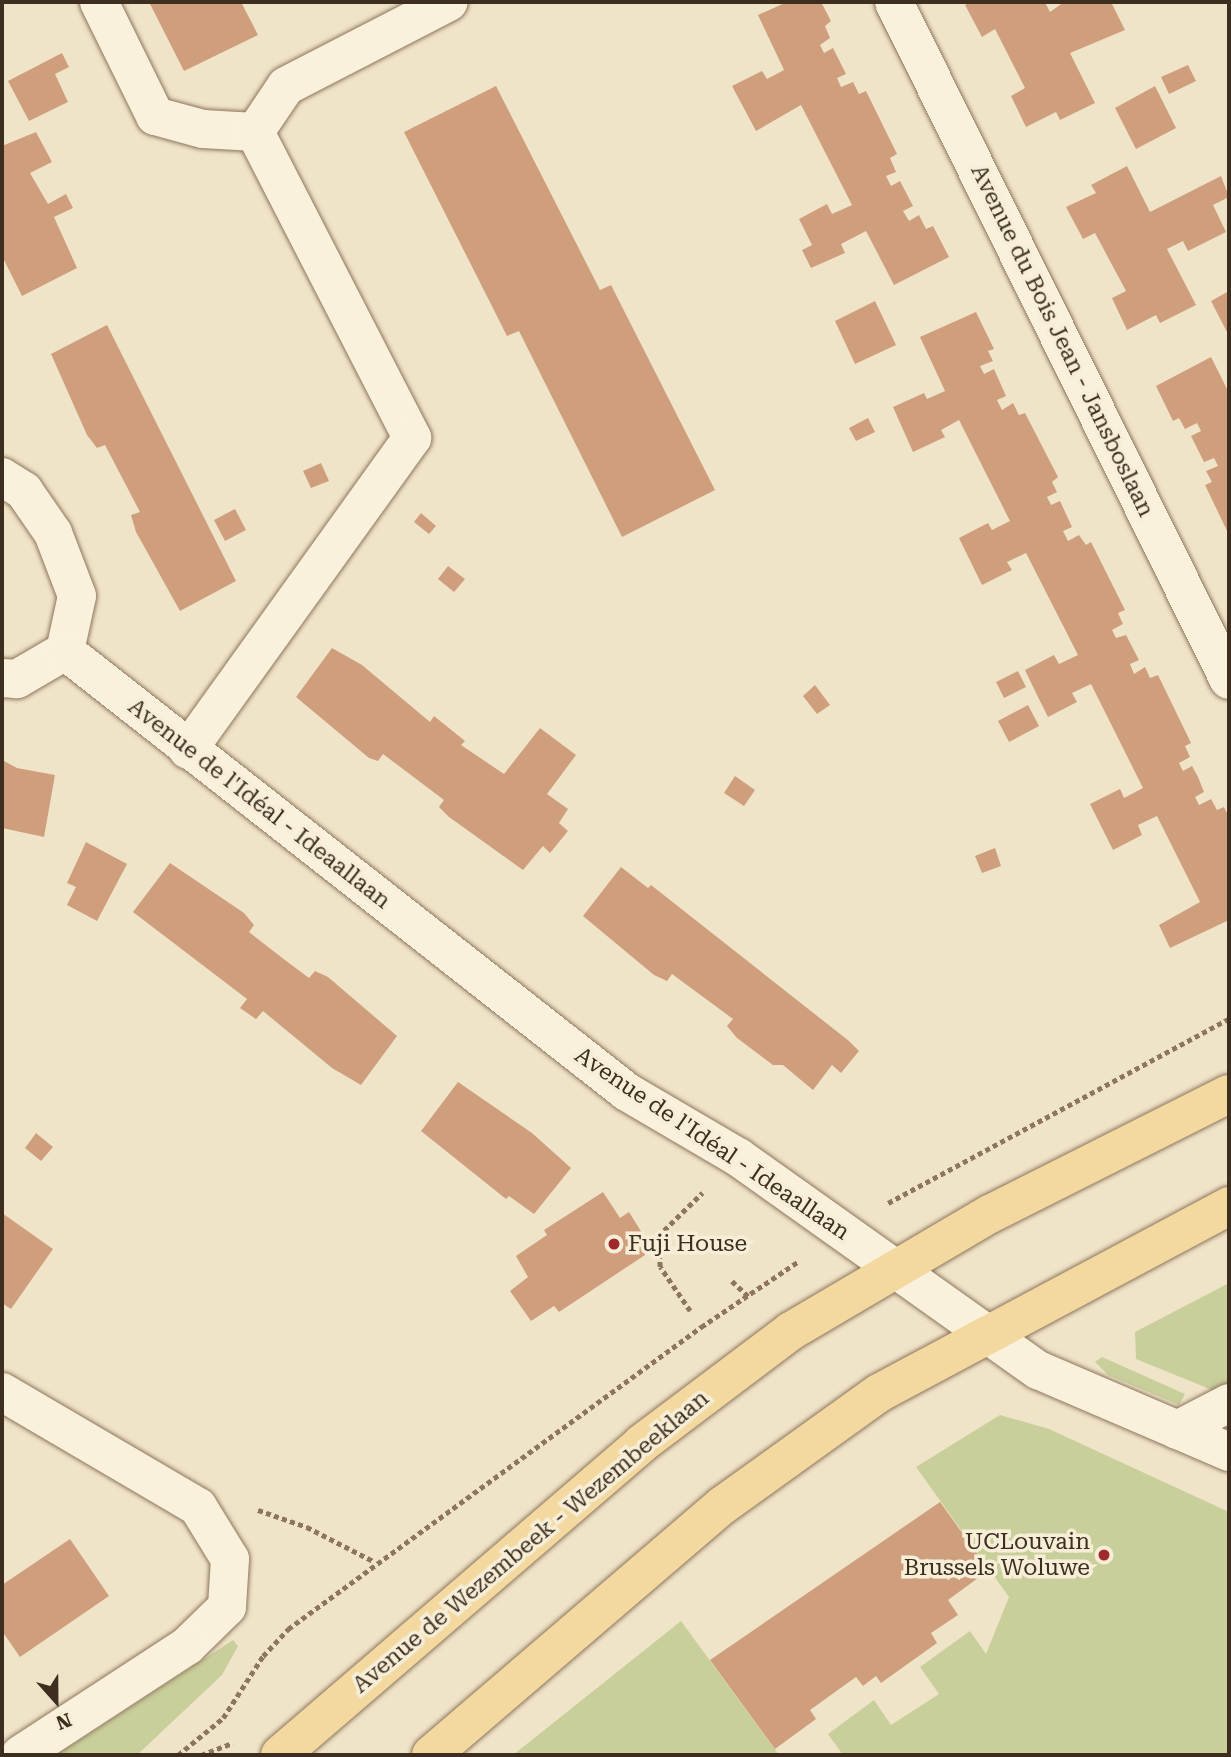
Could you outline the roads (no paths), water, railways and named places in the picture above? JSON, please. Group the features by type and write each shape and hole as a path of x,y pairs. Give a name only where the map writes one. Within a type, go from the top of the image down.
{"main road":[{"name":"Avenue de Wezembeek - Wezembeeklaan","path":"280,1755 641,1444 791,1331 990,1214 1229,1094"},
{"path":"431,1755 723,1505 879,1393 1229,1206"}],"street":[{"path":"99,2 155,116 203,129 255,132"},
{"path":"255,132 286,86 449,2"},
{"name":"Avenue du Bois Jean - Jansboslaan","path":"894,2 1229,680"},
{"path":"188,750 412,438 255,132"},
{"path":"2,477 24,491 53,533 77,596 65,651 17,679 2,678"},
{"name":"Avenue de l'Idéal - Ideaallaan","path":"65,651 188,750 627,1091 738,1157 1038,1370 1229,1452"},
{"path":"2,1392 198,1507 230,1559 227,1607 187,1646 20,1755"},
{"path":"1177,1430 1229,1403"}],"place":[{"name":"Fuji House","path":"614,1244"},
{"name":"UCLouvain Brussels Woluwe","path":"1104,1555"}]}
